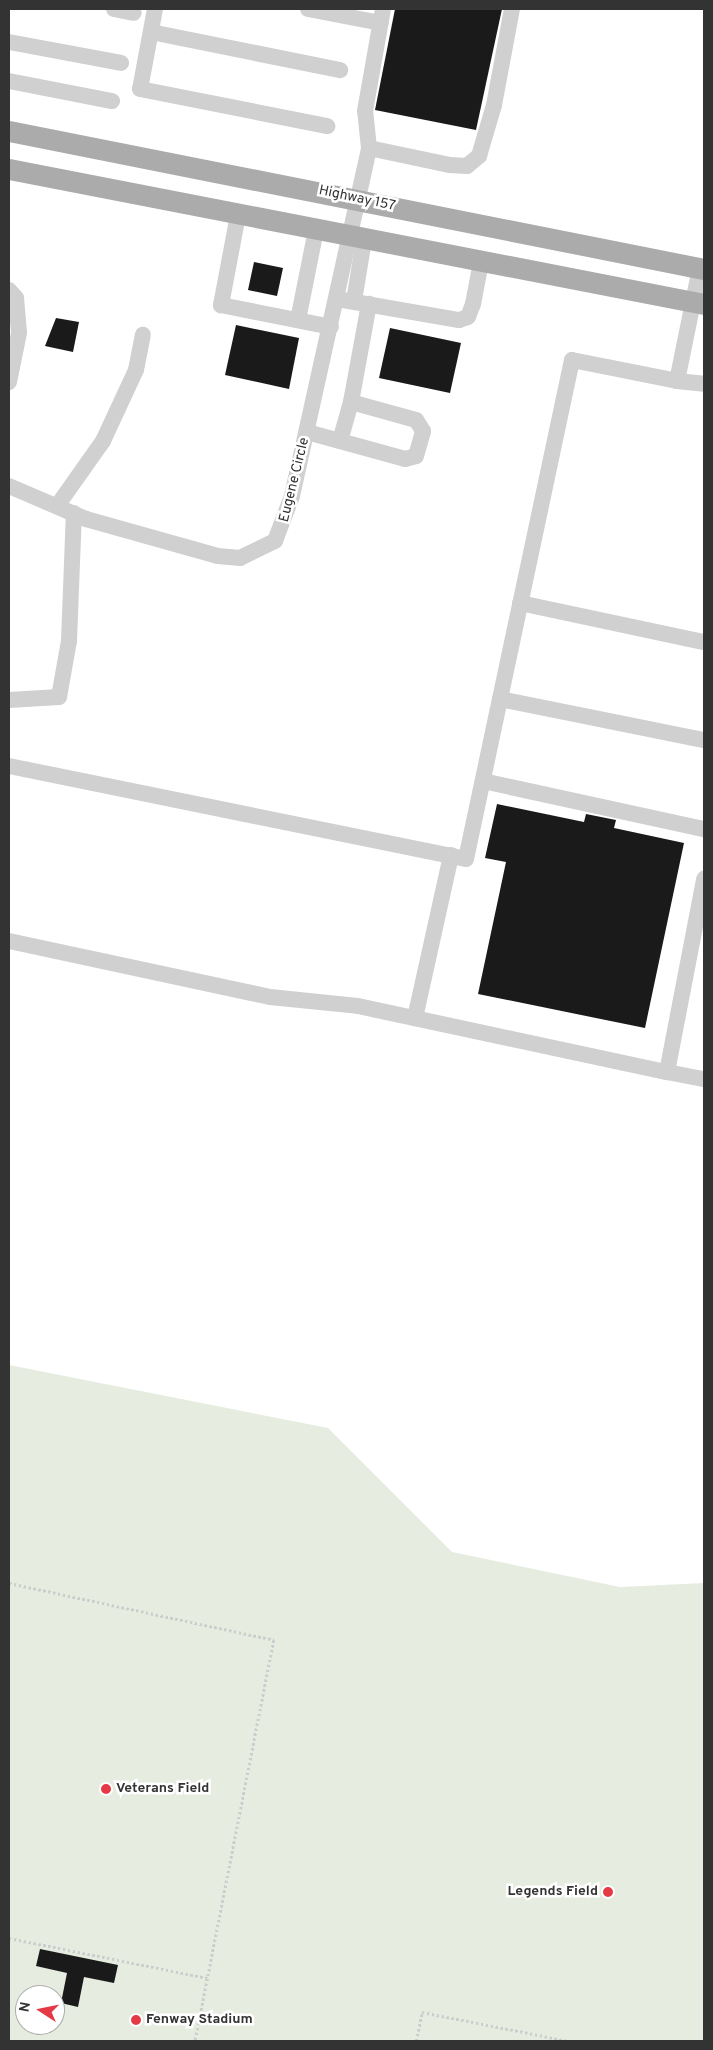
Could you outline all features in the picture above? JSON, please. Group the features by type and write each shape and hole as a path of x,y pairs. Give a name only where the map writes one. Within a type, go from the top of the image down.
{"main road":[{"name":"Highway 157","path":"9,130 702,268"},
{"path":"9,168 238,215 698,303"}],"street":[{"path":"114,9 134,12"},
{"path":"155,9 140,89 327,126"},
{"path":"308,9 382,16 365,111 369,148 450,165 466,166 479,156 494,105 512,9"},
{"path":"151,32 340,70"},
{"path":"9,42 120,63"},
{"path":"9,80 112,101"},
{"name":"Eugene Circle","path":"9,486 74,513 169,545 240,558 276,541 285,524 337,299 356,238 356,199 369,148"},
{"path":"238,215 221,305 332,327"},
{"path":"298,320 316,230"},
{"path":"340,442 351,402 362,302 356,238"},
{"path":"337,299 459,320 468,317 481,262"},
{"path":"677,381 698,303 702,268"},
{"path":"9,290 16,298 19,333 9,382"},
{"path":"57,506 104,441 136,370 143,335"},
{"path":"9,766 466,859 572,360 677,381 704,384"},
{"path":"307,432 405,459 416,456 423,431 416,420 351,402"},
{"path":"9,700 59,697 69,640 74,513"},
{"path":"520,603 704,642"},
{"path":"500,699 704,740"},
{"path":"483,781 704,829"},
{"path":"415,1018 450,856"},
{"path":"667,1072 704,879"},
{"path":"9,941 270,997 358,1006 704,1079"}],"path":[{"path":"9,1583 274,1640 195,2041"},
{"path":"9,1938 208,1978"},
{"path":"416,2041 422,2012 570,2041"}],"shaded area":[{"path":"9,1365 328,1428 452,1552 620,1587 704,1583 704,2041 9,2041"}],"building":[{"path":"395,9 502,9 476,130 375,110"},
{"path":"254,262 283,268 277,296 248,290"},
{"path":"56,318 79,322 73,352 45,346"},
{"path":"236,325 299,338 289,389 225,375"},
{"path":"390,328 461,343 450,393 379,378"},
{"path":"497,804 584,822 586,814 616,820 614,828 684,843 645,1028 478,994 506,862 485,858"},
{"path":"40,1949 118,1965 114,1983 84,1977 78,2007 65,2004 65,1985 67,1973 36,1966"}],"place":[{"name":"Veterans Field","path":"106,1789"},
{"name":"Legends Field","path":"608,1892"},
{"name":"Fenway Stadium","path":"136,2020"}]}
